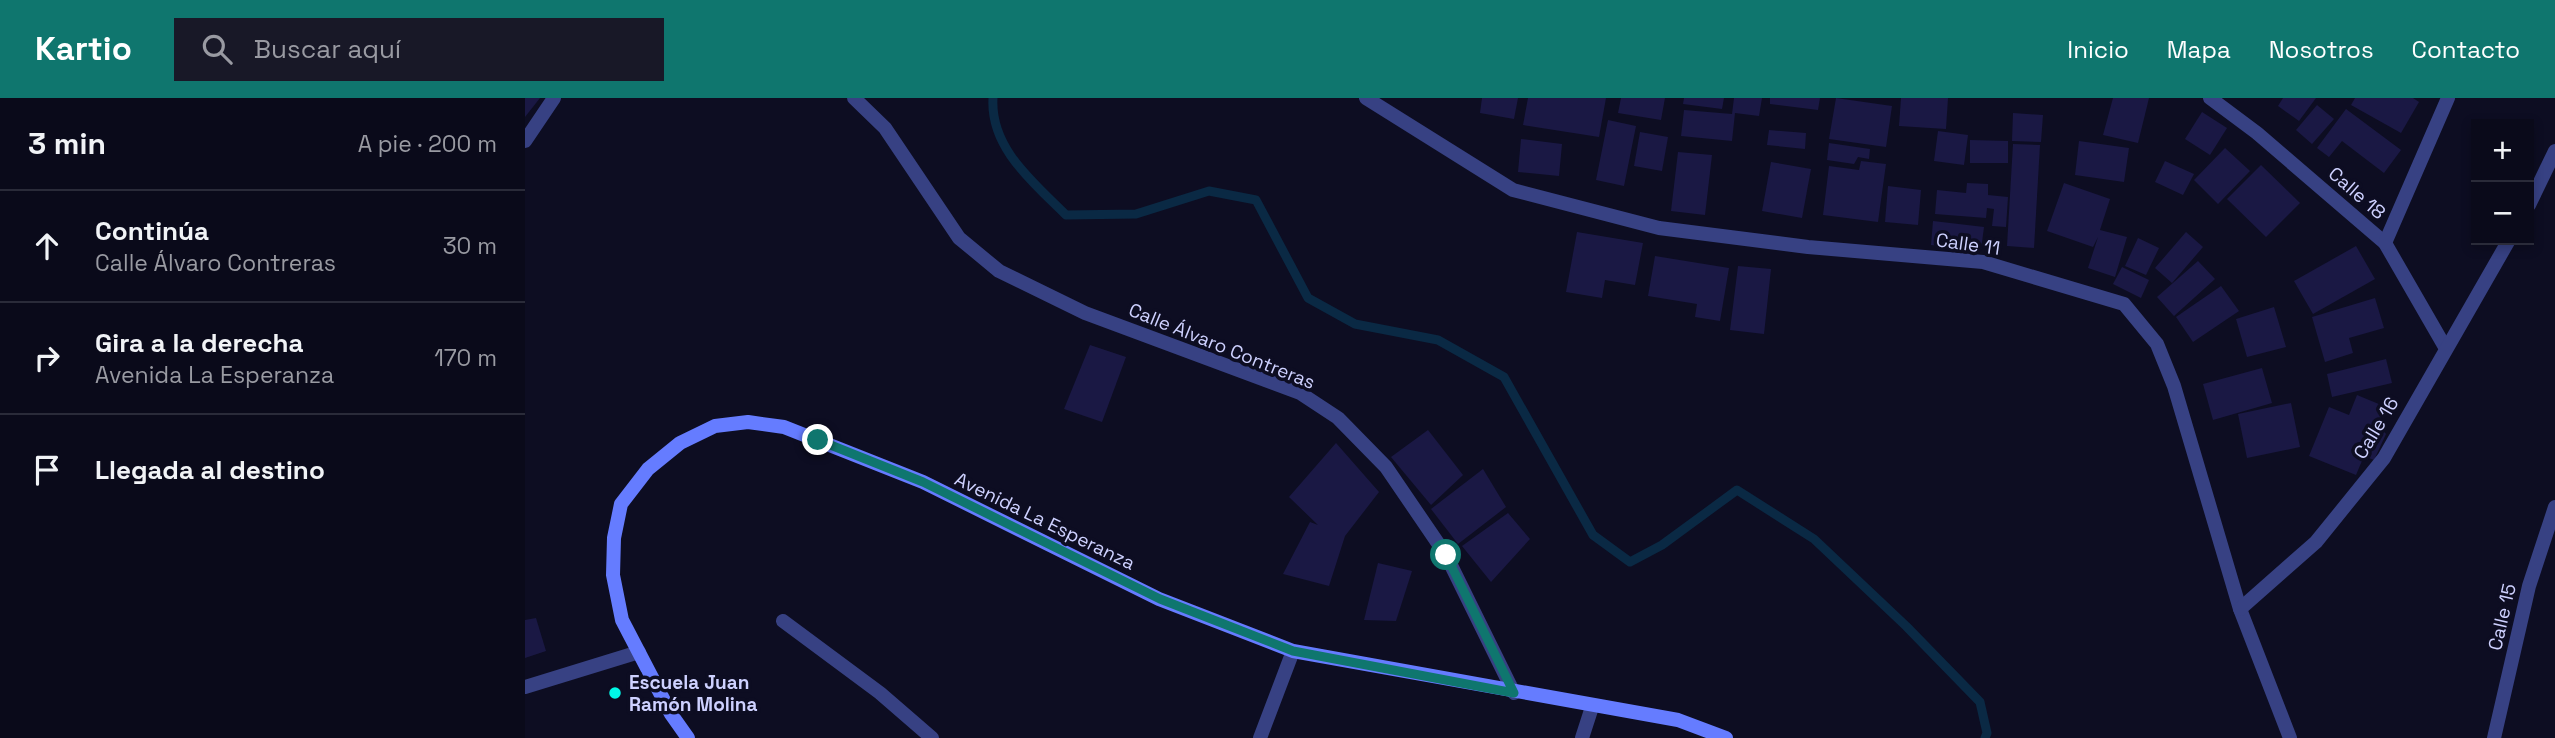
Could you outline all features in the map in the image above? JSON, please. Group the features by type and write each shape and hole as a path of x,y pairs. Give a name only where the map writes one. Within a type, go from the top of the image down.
{"street":[{"path":"525,141 554,98"},
{"name":"Calle Álvaro Contreras","path":"854,98 885,128 960,238 999,271 1085,313 1300,393 1338,418 1386,467 1446,555 1514,693"},
{"name":"Calle 11","path":"1366,98 1513,190 1659,228 1808,247 1983,262 2124,304 2157,344 2174,386 2240,609 2290,738"},
{"name":"Calle 18","path":"2210,98 2257,133 2385,243 2445,347"},
{"path":"2385,243 2448,98"},
{"path":"2534,195 2555,151"},
{"name":"Calle 16","path":"2240,609 2316,542 2384,458 2445,347 2506,245"},
{"name":"Avenida La Esperanza","path":"688,738 671,714 622,620 613,575 614,538 621,504 648,469 680,443 715,426 748,422 784,427 923,482 1160,599 1293,651 1592,707 1678,720 1726,738"},
{"name":"Calle 15","path":"2494,738 2529,586 2555,507"},
{"path":"783,621 880,693 932,738"},
{"path":"1259,738 1293,651"},
{"path":"525,687 639,652"},
{"path":"1582,738 1592,707"}],"building":[{"path":"525,98 540,98 525,117"},
{"path":"1482,98 1518,98 1514,119 1480,113"},
{"path":"1528,98 1606,98 1599,137 1523,125"},
{"path":"1621,98 1665,98 1661,120 1618,113"},
{"path":"1684,98 1724,98 1722,109 1683,104"},
{"path":"1734,98 1762,98 1759,116 1735,113 1732,141 1681,136 1684,110 1732,114"},
{"path":"1770,98 1820,98 1818,110 1770,104"},
{"path":"1836,98 1892,106 1886,147 1829,139"},
{"path":"1901,98 1948,98 1946,129 1899,126"},
{"path":"2113,98 2149,98 2138,143 2103,135"},
{"path":"2283,98 2316,98 2299,121 2278,106"},
{"path":"2355,98 2413,98 2419,102 2401,133 2351,105"},
{"path":"2317,105 2334,119 2312,144 2296,130"},
{"path":"2346,109 2401,150 2384,173 2342,141 2329,157 2317,148"},
{"path":"2202,112 2227,128 2210,155 2185,139"},
{"path":"2013,113 2043,115 2041,142 2012,141"},
{"path":"1608,120 1636,126 1624,186 1596,180"},
{"path":"1769,130 1806,133 1805,149 1767,145"},
{"path":"1938,131 1968,135 1964,165 1934,161"},
{"path":"1640,132 1668,137 1662,171 1634,166"},
{"path":"1521,139 1562,144 1559,176 1518,172"},
{"path":"1970,140 2008,141 2008,163 1970,163"},
{"path":"2079,141 2129,148 2124,182 2075,175"},
{"path":"1829,143 1870,149 1869,159 1858,157 1854,164 1827,160"},
{"path":"2013,144 2040,145 2034,248 2007,246"},
{"path":"2225,148 2250,171 2218,204 2194,180"},
{"path":"1678,152 1712,155 1705,215 1671,211"},
{"path":"1861,161 1886,164 1878,222 1823,215 1829,166 1859,170"},
{"path":"2165,161 2194,174 2183,195 2155,182"},
{"path":"1771,162 1811,169 1802,218 1762,211"},
{"path":"2261,165 2300,203 2266,237 2227,199"},
{"path":"1967,183 1988,184 1988,195 2008,197 2006,227 1992,226 1994,209 1987,208 1986,218 1935,214 1937,190 1966,193"},
{"path":"2064,183 2110,199 2100,230 2127,237 2115,277 2088,268 2098,237 2093,247 2047,231"},
{"path":"1888,186 1921,190 1918,225 1885,222"},
{"path":"1933,221 1984,227 1981,250 1931,245"},
{"path":"1577,232 1643,243 1635,285 1605,280 1602,298 1566,292"},
{"path":"2186,232 2203,247 2172,283 2155,268"},
{"path":"2138,238 2159,248 2146,275 2125,266"},
{"path":"2356,246 2375,279 2313,314 2294,281"},
{"path":"1655,256 1729,268 1720,321 1695,317 1697,304 1648,296"},
{"path":"2198,261 2215,279 2174,316 2157,297"},
{"path":"1738,266 1771,269 1764,334 1730,330"},
{"path":"2122,267 2149,280 2141,298 2113,284"},
{"path":"2221,286 2239,311 2193,342 2176,317"},
{"path":"2375,298 2384,328 2349,338 2353,353 2325,362 2312,317"},
{"path":"2274,307 2286,347 2247,357 2236,319"},
{"path":"1090,345 1126,357 1102,422 1064,409"},
{"path":"2386,359 2392,383 2332,397 2327,374"},
{"path":"2262,368 2272,403 2213,420 2203,384"},
{"path":"2357,395 2386,407 2379,425 2386,434 2374,460 2364,456 2356,475 2309,456 2329,407 2349,415"},
{"path":"2291,403 2300,447 2247,458 2238,414"},
{"path":"1428,430 1463,475 1431,505 1391,457"},
{"path":"1336,443 1379,492 1345,536 1329,586 1283,574 1310,522 1318,525 1289,497"},
{"path":"1483,469 1506,507 1458,544 1431,509"},
{"path":"1508,513 1530,539 1491,582 1462,546"},
{"path":"1378,563 1412,571 1396,621 1364,620"},
{"path":"536,618 546,651 525,658 525,620"}],"waterway":[{"path":"993,98 994,116 1006,148 1028,177 1066,215 1136,214 1209,191 1256,200 1308,298 1355,324 1438,340 1504,377 1593,535 1630,562 1662,545 1737,490 1814,539 1906,626 1980,702 1987,733 1985,738"}],"place":[{"name":"Escuela Juan Ramón Molina","path":"615,693"}],"route":[{"path":"818,440 923,482 1160,599 1293,651 1514,693 1446,555"}]}
